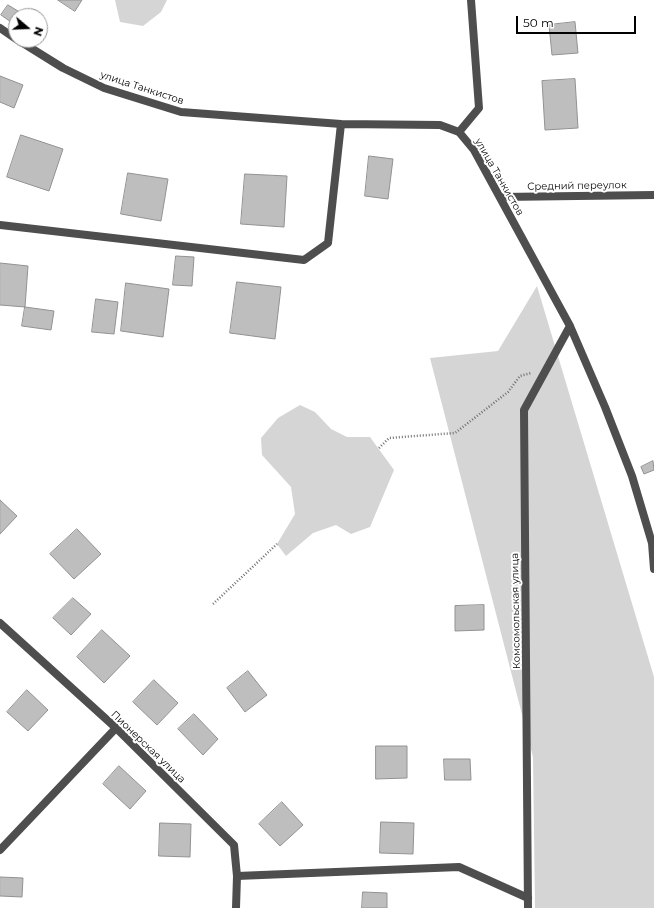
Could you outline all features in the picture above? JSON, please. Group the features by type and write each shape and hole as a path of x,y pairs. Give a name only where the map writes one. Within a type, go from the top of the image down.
{"street":[{"path":"459,132 479,108 471,0"},
{"name":"улица Танкистов","path":"31,48 63,68 104,88 181,112 340,124 440,124 459,132 474,150 501,197 570,326 632,476 652,543 654,569"},
{"path":"0,225 304,260 328,243 340,124"},
{"name":"Средний переулок","path":"501,197 654,195"},
{"name":"Комсомольская улица","path":"528,908 524,410 570,326"},
{"name":"Пионерская улица","path":"0,623 116,728 234,845 237,876 236,908"},
{"path":"0,850 116,728"},
{"path":"237,876 459,867 528,898"}],"path":[{"path":"379,448 389,438 455,433 508,392 520,376 547,368"},
{"path":"213,604 277,544"}],"shaded area":[{"path":"115,0 167,0 161,12 143,26 120,22"},
{"path":"537,286 654,677 654,908 535,908 533,757 430,358 498,351"},
{"path":"300,405 315,412 331,429 347,437 370,437 394,470 370,527 351,534 336,525 313,533 286,556 277,544 295,514 291,487 262,455 261,438 278,418"}],"building":[{"path":"58,0 82,0 75,11"},
{"path":"8,5 13,8 8,8 8,20 1,15"},
{"path":"575,22 578,53 552,55 549,25"},
{"path":"0,76 23,85 14,108 0,102"},
{"path":"575,79 578,128 545,130 542,81"},
{"path":"21,135 63,149 49,191 7,177"},
{"path":"369,156 393,159 388,199 365,196"},
{"path":"128,173 168,179 161,221 121,214"},
{"path":"245,174 287,176 284,227 241,224"},
{"path":"176,256 194,257 192,286 173,285"},
{"path":"0,263 28,266 25,307 0,305"},
{"path":"237,282 281,287 275,339 230,333"},
{"path":"126,283 169,289 163,337 121,331"},
{"path":"96,299 118,302 114,334 92,332"},
{"path":"25,307 54,311 51,330 22,326"},
{"path":"653,461 654,470 644,474 641,467"},
{"path":"0,500 17,516 0,534"},
{"path":"77,529 101,554 74,579 50,554"},
{"path":"73,598 91,614 71,635 53,618"},
{"path":"484,605 484,630 455,631 455,606"},
{"path":"102,630 130,656 104,683 77,657"},
{"path":"248,671 267,695 245,712 227,688"},
{"path":"154,680 178,703 157,725 133,702"},
{"path":"27,690 48,710 28,731 7,712"},
{"path":"194,714 218,739 203,755 178,729"},
{"path":"376,746 407,746 407,778 376,779"},
{"path":"444,759 470,759 471,780 445,780"},
{"path":"119,766 146,791 130,809 103,784"},
{"path":"282,802 303,825 280,846 259,824"},
{"path":"381,822 414,823 413,854 380,853"},
{"path":"160,823 191,824 190,857 159,856"},
{"path":"0,877 23,878 22,897 0,896"},
{"path":"363,892 387,893 387,908 362,908"}]}
